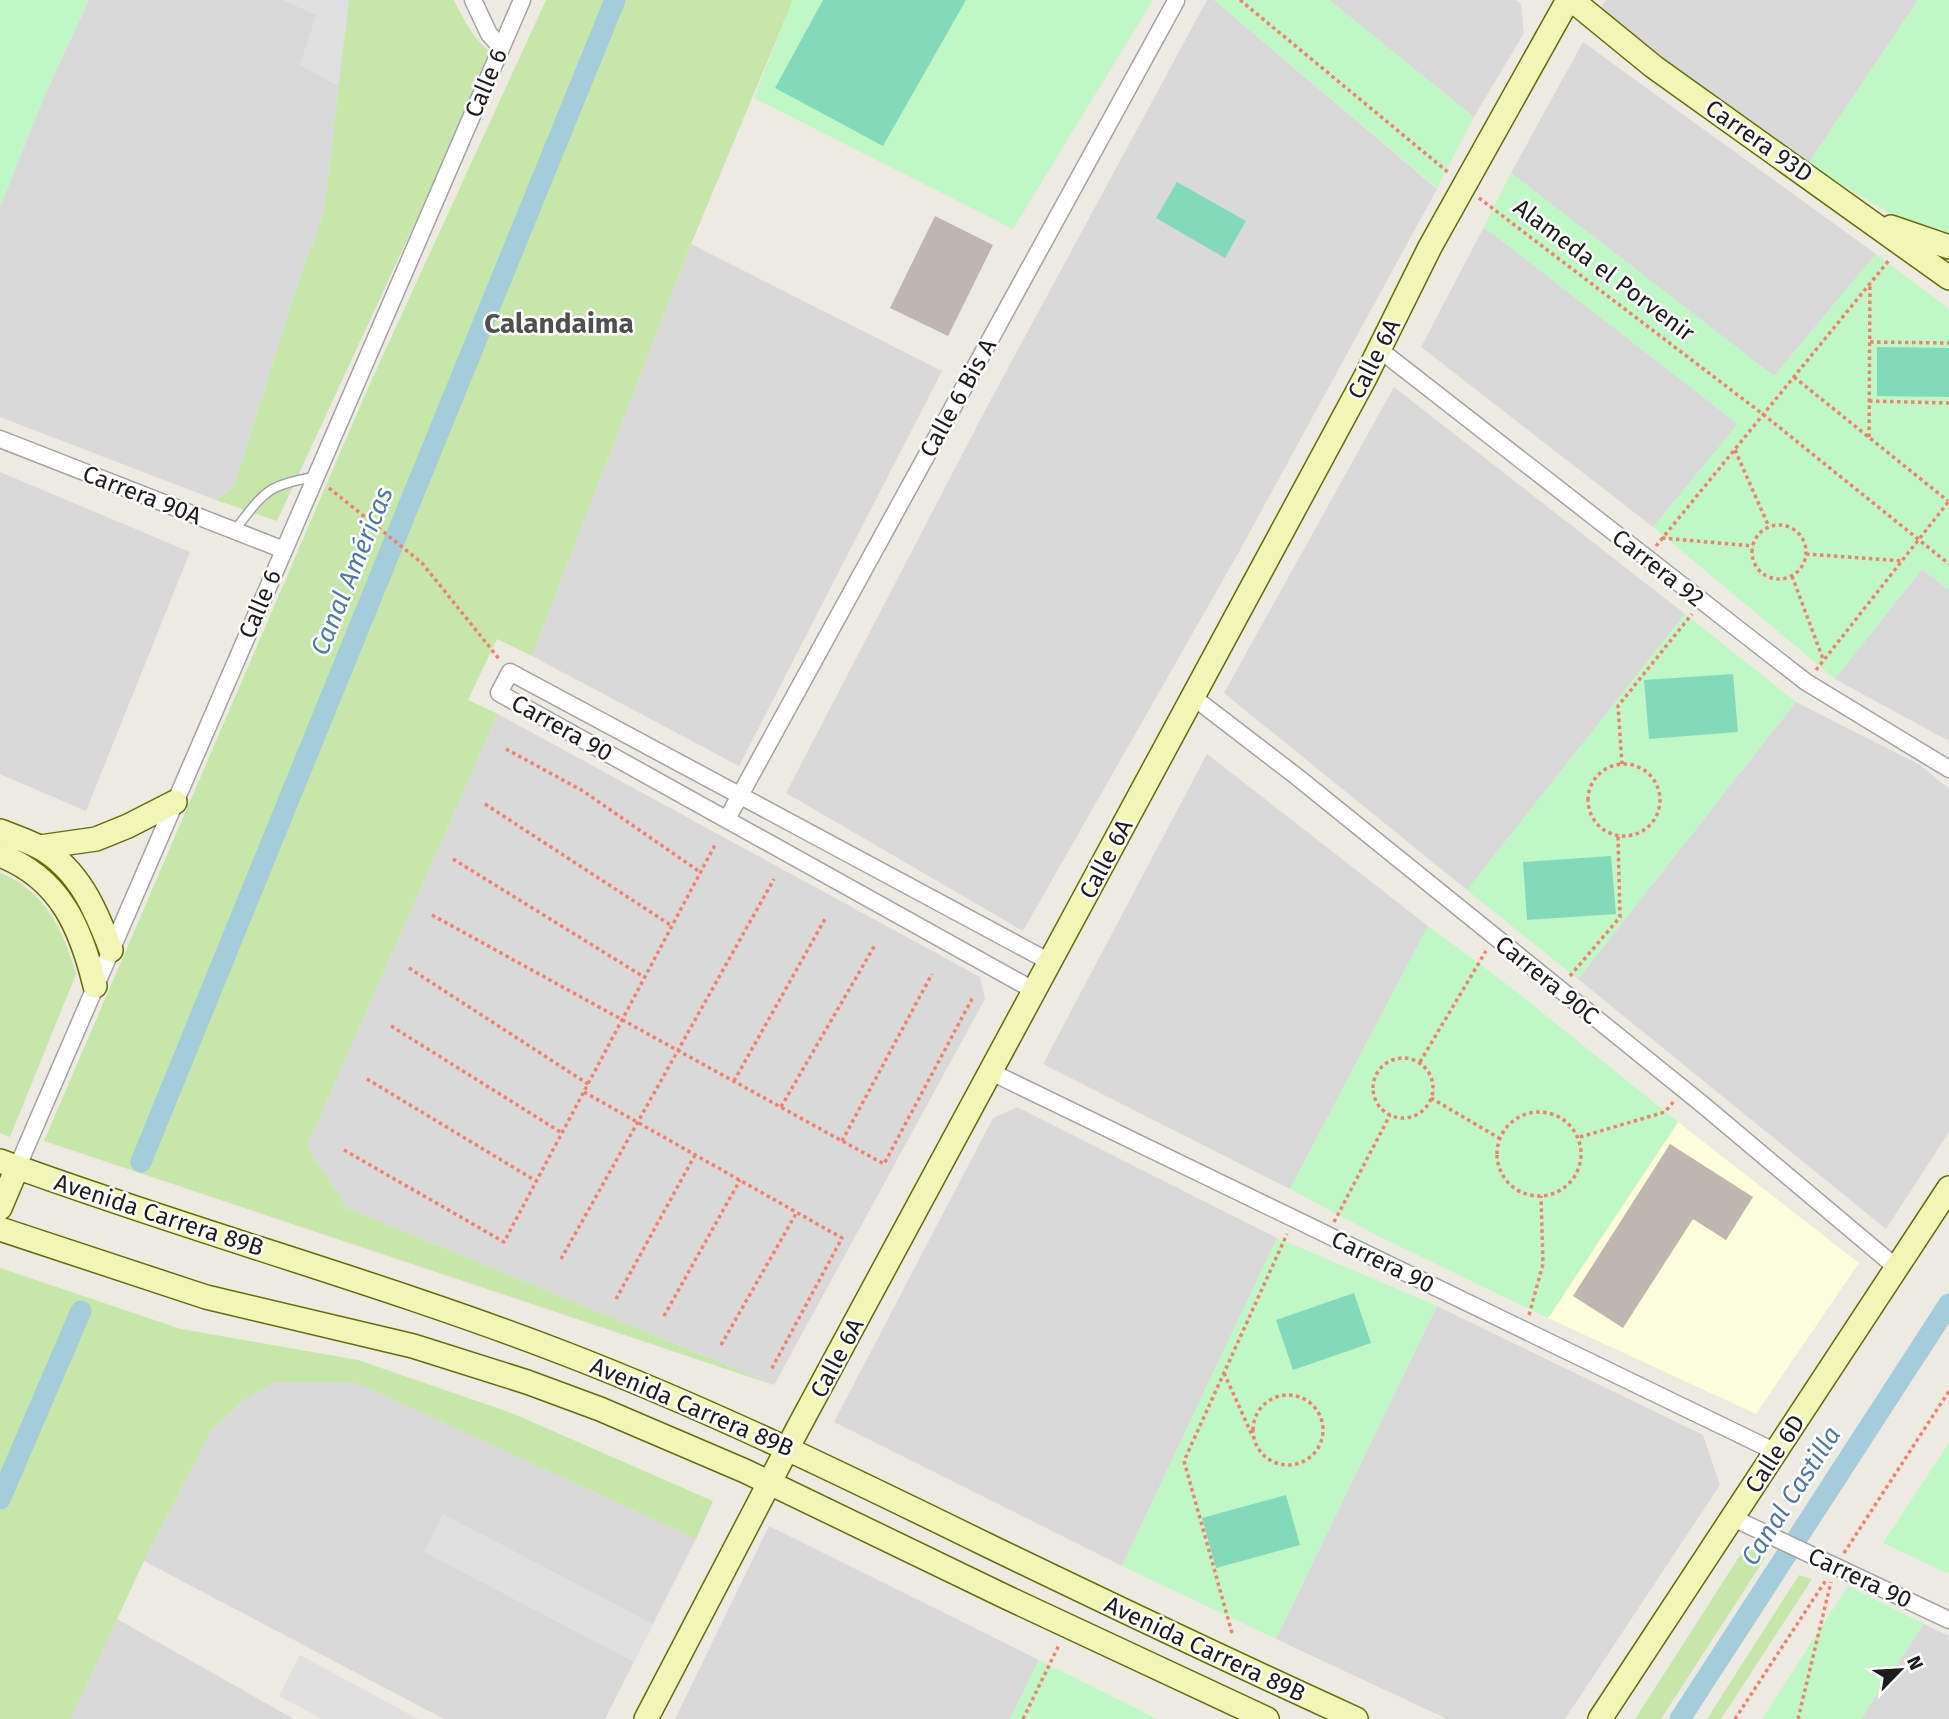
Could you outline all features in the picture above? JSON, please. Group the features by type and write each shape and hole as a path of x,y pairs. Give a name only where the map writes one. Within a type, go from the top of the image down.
{"main road":[{"name":"Calle 6A","path":"646,1719 788,1448 1380,350 1430,247 1570,0"},
{"name":"Carrera 93D","path":"1570,0 1654,68 1949,278"},
{"path":"1868,219 1949,247"},
{"path":"40,848 96,839 175,802"},
{"path":"0,831 40,848 68,868 83,888 99,918 111,950"},
{"path":"0,855 18,861 55,892 81,936 95,986"},
{"name":"Calle 6","path":"0,1207 9,1165"},
{"name":"Avenida Carrera 89B","path":"9,1165 392,1292 565,1353 685,1402 788,1448 1165,1631 1356,1719"},
{"name":"Calle 6D","path":"1600,1719 1949,1188"},
{"name":"Avenida Carrera 89B","path":"0,1228 206,1297 413,1346 527,1382 656,1432 1267,1719"}],"street":[{"path":"473,0 489,34 501,47"},
{"name":"Calle 6","path":"9,1165 111,950 522,0"},
{"name":"Calle 6 Bis A","path":"727,819 1176,1"},
{"name":"Carrera 92","path":"1380,350 1806,682 1949,769"},
{"name":"Carrera 90A","path":"0,439 284,550"},
{"name":"Carrera 90","path":"1035,990 499,693 510,672 1050,962"},
{"name":"Carrera 90C","path":"1193,697 1296,776 1684,1089 1897,1268"},
{"name":"Carrera 90","path":"991,1072 1776,1452"},
{"name":"Carrera 90","path":"1733,1517 1949,1620"}],"lane":[{"path":"234,531 266,491 287,481 315,477"}],"path":[{"name":"Alameda el Porvenir","path":"1240,0 1464,186 1764,415 1949,564"},
{"path":"1646,558 1902,244"},
{"path":"1869,438 1870,283"},
{"path":"1870,342 1949,343"},
{"path":"1794,377 1949,501 1806,682"},
{"path":"1869,401 1949,403"},
{"path":"1735,450 1769,527"},
{"path":"315,477 422,563 510,672"},
{"path":"1787,526 1795,530 1805,544 1806,554 1799,571 1792,576 1774,579 1759,570 1754,563 1753,546 1756,538 1769,527 1787,526"},
{"path":"1662,538 1753,546"},
{"path":"1806,554 1902,561"},
{"path":"1792,576 1824,661"},
{"path":"1622,764 1618,706 1702,601"},
{"path":"506,749 583,791 700,872"},
{"path":"1634,765 1654,779 1661,802 1658,814 1642,832 1618,836 1607,832 1591,815 1589,792 1593,781 1611,766 1634,765"},
{"path":"485,804 672,926"},
{"path":"1559,989 1620,917 1618,836"},
{"path":"344,1150 504,1242 715,845"},
{"path":"453,859 645,977"},
{"path":"561,1259 774,878"},
{"path":"432,915 884,1164 973,997"},
{"path":"734,1081 825,919"},
{"path":"1420,1063 1494,938"},
{"path":"781,1107 875,945"},
{"path":"408,968 588,1084"},
{"path":"842,1141 932,974"},
{"path":"391,1026 562,1133"},
{"path":"1401,1058 1420,1063 1432,1079 1431,1098 1426,1107 1410,1118 1390,1115 1376,1102 1373,1083 1377,1073 1391,1060 1401,1058"},
{"path":"367,1079 536,1181"},
{"path":"1580,1137 1665,1112 1684,1089"},
{"path":"583,1091 842,1238 771,1370"},
{"path":"1431,1098 1499,1138"},
{"path":"1531,1112 1546,1112 1559,1116 1580,1137 1580,1164 1575,1177 1566,1187 1554,1194 1527,1194 1514,1188 1504,1178 1498,1166 1496,1152 1499,1138 1512,1121 1531,1112"},
{"path":"1327,1235 1390,1115"},
{"path":"615,1298 695,1154"},
{"path":"664,1316 740,1180"},
{"path":"1521,1329 1532,1310 1542,1264 1541,1196"},
{"path":"721,1346 797,1212"},
{"path":"1232,1633 1184,1461 1290,1228"},
{"path":"1224,1373 1255,1441 1268,1458 1290,1465 1310,1457 1322,1436 1318,1413 1311,1404 1301,1398 1279,1396 1260,1408 1255,1418 1255,1441"},
{"path":"1798,1719 1830,1564"},
{"path":"1023,1719 1059,1644"}],"shaded area":[{"path":"89,0 349,0 324,211 294,295 234,487 216,500 0,417 0,207 44,97"},
{"path":"282,0 349,0 338,86 300,65 316,15"},
{"path":"1207,0 1214,0 1437,189 1240,550 1023,931 786,793 988,405"},
{"path":"1329,0 1515,0 1521,4 1524,33 1474,117"},
{"path":"1606,0 1918,0 1808,164 1599,11"},
{"path":"1583,42 1876,254 1774,376 1511,173"},
{"path":"1484,227 1738,424 1653,527 1421,347"},
{"path":"691,244 942,371 739,766 532,656"},
{"path":"1394,387 1685,614 1467,890 1224,693"},
{"path":"0,472 190,552 86,811 0,774"},
{"path":"1922,569 1949,590 1949,741 1835,679"},
{"path":"1796,702 1920,765 1949,789 1949,1132 1886,1229 1578,979"},
{"path":"498,714 980,977 985,999 774,1385 347,1208 307,1146"},
{"path":"1207,754 1428,926 1290,1189 1043,1064"},
{"path":"1017,1107 1277,1238 1122,1566 834,1422 993,1118"},
{"path":"1678,1122 1859,1263 1756,1414 1548,1318"},
{"path":"1437,1306 1703,1435 1720,1485 1565,1719 1447,1719 1276,1639"},
{"path":"276,1382 357,1383 696,1539 605,1719 444,1719 144,1561 211,1431 242,1401"},
{"path":"443,1514 653,1624 634,1662 424,1552"},
{"path":"769,1526 1039,1660 1010,1719 675,1719"},
{"path":"117,1619 294,1719 71,1719"},
{"path":"1924,1624 1949,1636 1949,1719 1861,1719"},
{"path":"300,1655 418,1719 322,1719 279,1696"}],"green space":[{"path":"0,0 89,0 44,97 0,207"},
{"path":"349,0 454,0 470,30 493,54 277,521 216,500 234,487 294,295 324,211"},
{"path":"546,0 793,0 691,244 532,656 497,639 468,700 498,714 307,1146 347,1208 774,1385 44,1141 368,388"},
{"path":"793,0 1153,0 1013,229 754,98"},
{"path":"823,0 966,0 883,146 775,88"},
{"path":"1214,0 1329,0 1474,117 1437,188"},
{"path":"1918,0 1949,0 1949,237 1889,213 1808,164"},
{"path":"1511,173 1774,376 1876,254 1949,309 1949,590 1922,569 1835,679 1653,527 1738,424 1484,227"},
{"path":"1177,182 1246,221 1225,258 1156,218"},
{"path":"1877,347 1949,348 1949,397 1877,396"},
{"path":"1685,614 1796,702 1578,979 1467,890"},
{"path":"1733,674 1738,732 1649,739 1644,680"},
{"path":"1611,856 1616,914 1527,920 1523,862"},
{"path":"0,873 29,890 50,914 65,942 76,974 10,1137 0,1133"},
{"path":"1428,926 1512,988 1678,1122 1548,1318 1376,1235 1290,1189"},
{"path":"1277,1238 1437,1306 1276,1639 1122,1566"},
{"path":"0,1268 181,1329 358,1360 514,1414 713,1501 696,1539 357,1383 276,1382 242,1401 211,1431 144,1561 71,1719 0,1719"},
{"path":"1354,1293 1371,1343 1293,1370 1276,1320"},
{"path":"1949,1443 1949,1574 1883,1543"},
{"path":"1286,1495 1300,1545 1216,1568 1202,1518"},
{"path":"1751,1549 1765,1558 1661,1719 1635,1719 1741,1554"},
{"path":"1799,1575 1812,1579 1721,1719 1707,1719"},
{"path":"1848,1586 1924,1624 1861,1719 1762,1719"},
{"path":"1039,1660 1157,1719 1010,1719"}],"building":[{"path":"935,216 993,245 948,336 890,308"},
{"path":"1670,1144 1753,1197 1726,1240 1693,1219 1623,1328 1573,1296"}],"waterway":[{"name":"Canal Américas","path":"141,1162 615,0"},
{"name":"Canal Castilla","path":"1680,1719 1949,1304"},
{"name":"Canal Américas","path":"0,1499 81,1311"}],"district":[{"name":"Calandaima","path":"559,323"}]}
